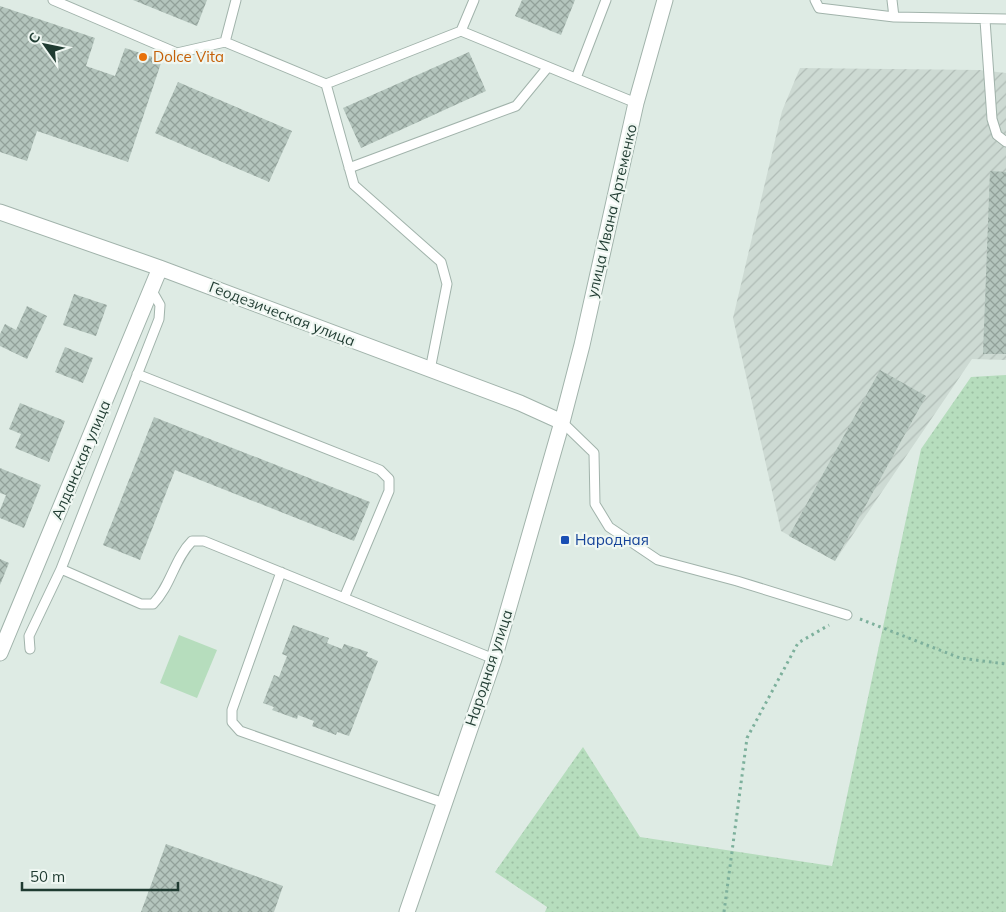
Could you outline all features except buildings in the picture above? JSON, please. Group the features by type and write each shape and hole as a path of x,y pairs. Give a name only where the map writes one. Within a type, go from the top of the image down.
{"street":[{"name":"улица Ивана Артеменко","path":"562,422 584,335 636,103 665,0"},
{"name":"Геодезическая улица","path":"0,212 160,268 520,403 562,422"},
{"name":"Алданская улица","path":"0,653 160,268"},
{"name":"Народная улица","path":"407,912 494,659 562,422"}],"lane":[{"path":"53,0 177,53 225,42 326,84 461,31 636,103"},
{"path":"225,42 236,0"},
{"path":"461,31 474,0"},
{"path":"576,78 606,0"},
{"path":"815,0 819,8 894,17 1006,19"},
{"path":"892,0 894,17"},
{"path":"984,20 992,119 997,135 1006,142"},
{"path":"349,168 516,106 548,67"},
{"path":"326,84 354,185 441,262 447,284 430,370"},
{"path":"30,649 29,636 61,569 159,319 160,305 152,291"},
{"path":"137,374 380,470 389,479 389,491 344,598"},
{"path":"562,422 594,454 595,504 609,527 658,560 737,581 848,615"},
{"path":"61,569 141,604 153,604 161,596 184,549 192,541 204,541 494,659"},
{"path":"281,572 232,710 232,722 240,731 444,803"}],"path":[{"path":"724,912 747,738 798,643 848,615 960,658 1006,664"}],"shaded area":[{"path":"800,68 979,70 1006,73 1006,360 972,359 835,561 781,531 733,318 782,111"}],"green space":[{"path":"1006,375 1006,912 545,912 547,907 495,872 583,747 640,837 832,866 921,449 971,377"},
{"path":"179,635 217,650 197,698 160,683"}],"place":[{"name":"Dolce Vita","path":"143,57"},
{"name":"Народная","path":"565,540"}]}
